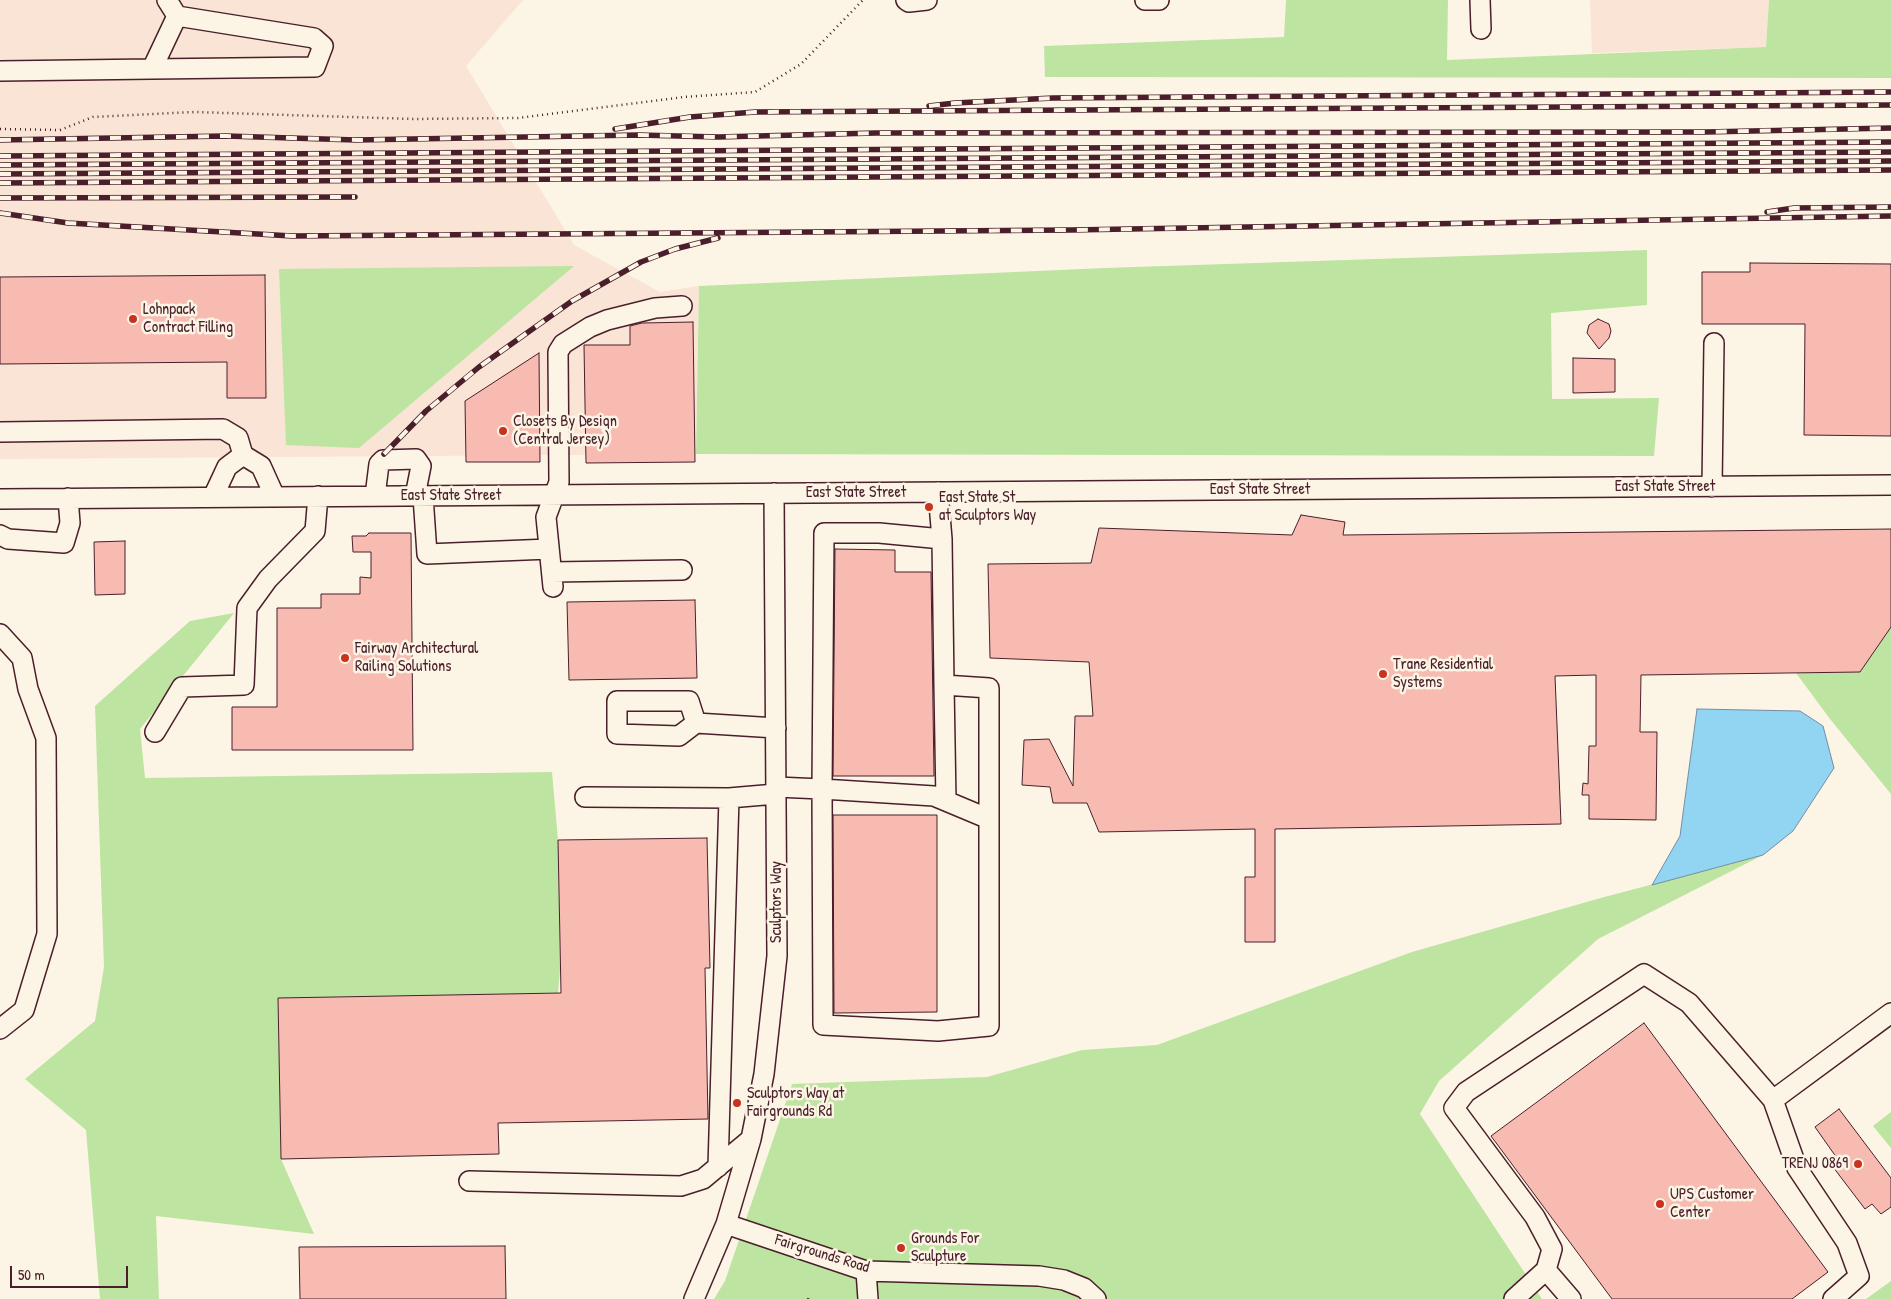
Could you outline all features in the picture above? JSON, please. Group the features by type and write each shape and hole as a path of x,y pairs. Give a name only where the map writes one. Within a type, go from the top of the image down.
{"street":[{"path":"0,71 315,67 323,46 314,38 177,16 167,0"},
{"path":"906,0 927,0"},
{"path":"1145,0 1159,0"},
{"path":"1480,0 1481,29"},
{"path":"152,69 177,16"},
{"path":"682,306 655,308 607,320 590,327 560,348 557,354 559,482 546,517 553,579 682,570"},
{"path":"1712,487 1714,343"},
{"path":"0,432 223,429 238,438 244,455 261,466 275,497"},
{"path":"213,497 227,467 244,455"},
{"path":"375,496 379,464 383,460 416,459 421,466 419,496 428,554 549,549"},
{"name":"East State Street","path":"0,499 1891,486"},
{"path":"938,492 942,538 946,801"},
{"name":"Sculptors Way","path":"694,1299 726,1224 751,1139 764,1074 777,956 774,493"},
{"path":"156,732 182,688 244,685 247,608 268,579 314,531 318,496"},
{"path":"0,535 8,539 64,543 70,523 68,498"},
{"path":"942,538 879,533 824,534 823,1025 938,1031 989,1026 989,688 944,685"},
{"path":"0,634 22,658 28,689 46,738 47,924 47,934 24,1010 0,1029"},
{"path":"696,723 776,728"},
{"path":"585,797 729,798 776,790 822,790 934,796 989,819"},
{"path":"718,1167 729,798"},
{"path":"1514,1299 1546,1270 1552,1249 1535,1217 1454,1108 1466,1092 1644,974 1689,1003 1773,1100 1797,1168 1848,1243 1859,1276 1833,1299"},
{"path":"1773,1100 1891,1013"},
{"path":"469,1181 681,1186 703,1179 751,1139"},
{"name":"Fairgrounds Road","path":"726,1224 866,1271 1039,1276 1064,1280 1084,1288 1096,1299"},
{"path":"1546,1270 1571,1299"},
{"path":"866,1271 868,1299"}],"path":[{"path":"0,129 60,130 93,118 195,112 413,120 518,118 684,97 755,92 801,64 863,0"}],"shaded area":[{"path":"0,0 523,0 466,66 574,245 660,292 699,286 696,454 0,459"},
{"path":"1590,0 1769,0 1766,47 1592,53"}],"green space":[{"path":"1286,0 1448,0 1447,60 1766,47 1769,0 1891,0 1891,78 1045,77 1044,46 1284,37"},
{"path":"1647,250 1647,305 1551,313 1552,399 1659,398 1654,456 696,454 699,286 1105,268"},
{"path":"574,266 359,448 286,445 279,269"},
{"path":"234,613 140,729 145,778 552,772 558,840 560,970 558,993 278,999 281,1159 314,1234 156,1216 159,1299 100,1299 86,1130 25,1079 95,1021 104,967 95,706 190,621"},
{"path":"1891,627 1891,794 1830,719 1796,673 1860,672"},
{"path":"1763,855 1598,939 1439,1081 1420,1114 1542,1299 714,1299 725,1281 792,1084 987,1077 1082,1050 1157,1045 1412,952 1597,899"},
{"path":"1891,1112 1891,1148 1873,1126"},
{"path":"1891,1281 1891,1299 1866,1299"}],"water":[{"path":"1697,709 1800,711 1823,726 1834,768 1793,831 1763,855 1652,885 1680,836"}],"building":[{"path":"1750,263 1891,264 1891,436 1804,435 1805,324 1702,324 1702,272 1750,272"},
{"name":"Lohnpack Contract Filling","path":"265,275 266,398 227,398 227,362 0,364 0,277"},
{"path":"1598,319 1609,324 1611,331 1609,338 1599,349 1587,333 1589,325"},
{"path":"693,322 695,462 586,463 584,345 630,345 630,326 642,323"},
{"name":"Closets By Design (Central Jersey)","path":"539,353 540,462 466,462 465,401"},
{"path":"1573,358 1615,359 1615,392 1573,393"},
{"name":"Trane Residential Systems","path":"1301,515 1345,522 1343,535 1891,529 1891,627 1860,672 1641,675 1640,732 1657,732 1656,820 1589,819 1589,795 1582,795 1583,783 1588,784 1589,746 1596,746 1596,675 1555,676 1561,824 1275,829 1275,942 1245,942 1245,877 1255,877 1255,829 1099,832 1087,803 1053,803 1050,787 1022,785 1024,740 1049,739 1073,786 1075,716 1093,716 1089,662 990,658 988,564 1091,563 1099,528 1292,535"},
{"name":"Fairway Architectural Railing Solutions","path":"369,533 411,533 413,750 232,750 232,707 277,707 277,608 321,608 321,594 360,594 360,577 371,578 371,552 353,552 352,536 366,536"},
{"path":"125,541 125,594 95,595 94,542"},
{"path":"835,549 895,550 895,572 931,572 934,776 833,776"},
{"path":"695,600 697,678 569,680 567,602"},
{"path":"833,815 937,815 937,1012 834,1013"},
{"path":"707,838 710,968 705,968 708,1119 498,1123 499,1154 281,1159 278,998 561,993 558,840"},
{"name":"UPS Customer Center","path":"1644,1023 1828,1272 1792,1299 1612,1299 1491,1136"},
{"name":"TRENJ 0869","path":"1839,1109 1891,1178 1891,1207 1881,1214 1872,1204 1865,1209 1833,1167 1839,1161 1815,1127"},
{"path":"505,1246 506,1299 300,1299 299,1247"}],"railway":[{"path":"929,106 1053,98 1891,92"},
{"path":"615,129 690,117 755,112 1891,105"},
{"path":"0,140 226,136 356,140 638,135 718,137 876,133 1706,132 1891,128"},
{"path":"0,156 1891,142"},
{"path":"0,165 1891,152"},
{"path":"0,174 1891,161"},
{"path":"0,183 1891,170"},
{"path":"0,198 355,197"},
{"path":"1767,212 1794,208 1891,207"},
{"path":"0,213 68,223 292,236 1071,230 1891,216"},
{"path":"384,454 426,411 479,367 572,301 641,262 675,249 718,238"}],"place":[{"name":"Lohnpack Contract Filling","path":"133,319"},
{"name":"Closets By Design (Central Jersey)","path":"503,431"},
{"name":"East State St at Sculptors Way","path":"929,507"},
{"name":"Fairway Architectural Railing Solutions","path":"345,658"},
{"name":"Trane Residential Systems","path":"1383,674"},
{"name":"Sculptors Way at Fairgrounds Rd","path":"737,1103"},
{"name":"TRENJ 0869","path":"1858,1164"},
{"name":"UPS Customer Center","path":"1660,1204"},
{"name":"Grounds For Sculpture","path":"901,1248"}]}
